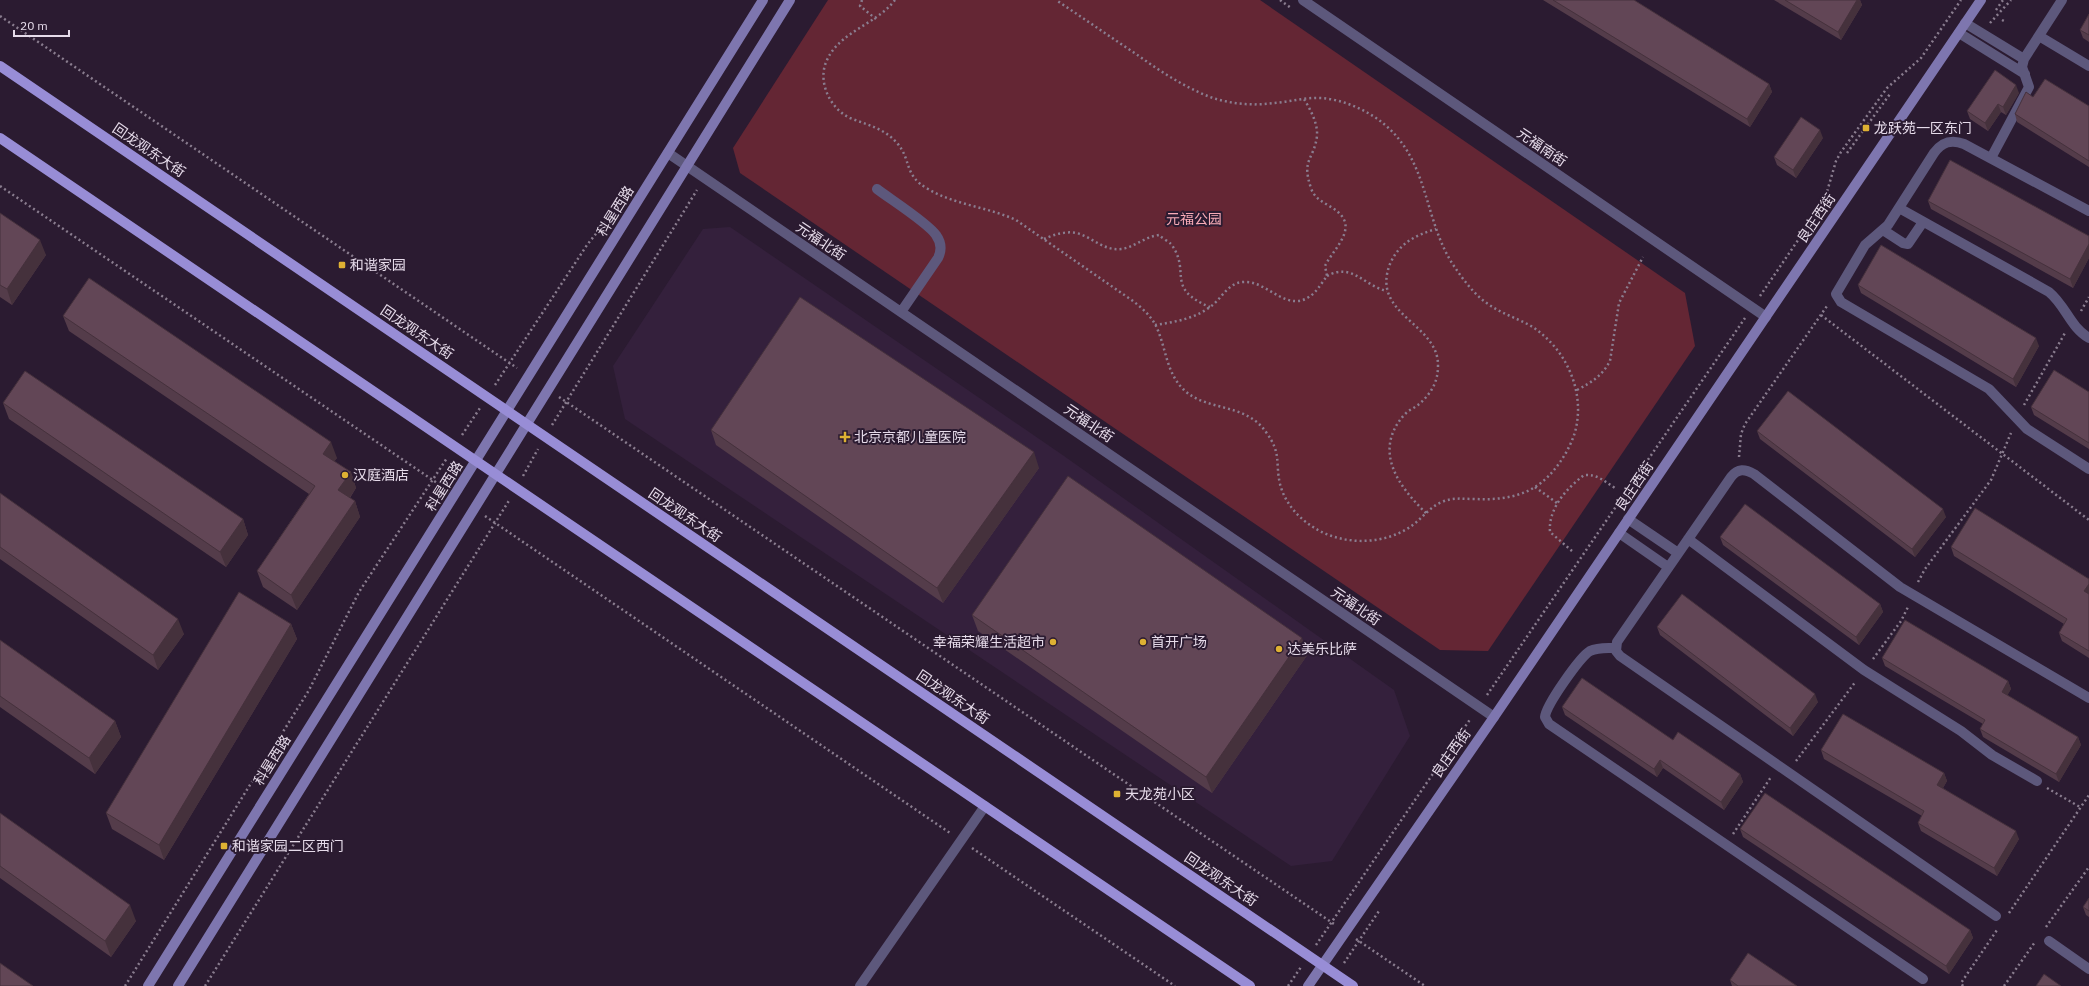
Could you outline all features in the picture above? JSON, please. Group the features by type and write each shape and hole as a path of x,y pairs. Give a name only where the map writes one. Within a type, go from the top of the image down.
{"main road":[{"name":"回龙观东大街","path":"0,66 1354,986"},
{"path":"0,138 1250,986"}],"street":[{"name":"科星西路","path":"148,986 763,0"},
{"path":"178,986 790,0"},
{"name":"元福南街","path":"1303,0 1766,316"},
{"name":"良庄西街","path":"1308,986 1619,533 1981,0"},
{"path":"1991,158 2029,85 2022,67 2024,59 2062,0"},
{"path":"1965,23 2024,59"},
{"path":"1959,33 2025,74"},
{"path":"2039,36 2089,66"},
{"path":"2089,211 1959,142 1944,143 1934,153 1883,230 1865,245 1836,294 1841,302 1989,389 2000,399 2016,420 2027,429 2089,469"},
{"name":"元福北街","path":"668,153 1494,716"},
{"path":"877,189 933,230 940,244 940,253 938,258 901,312"},
{"path":"1899,208 2049,292 2060,303 2072,324 2089,338"},
{"path":"1883,230 1903,243 1908,244 1923,222"},
{"path":"1996,916 1620,656 1615,648 1616,642 1731,477 1737,471 1746,470 1754,474 1888,579 2089,698"},
{"path":"1628,519 1678,554"},
{"path":"1619,533 1668,568"},
{"path":"1688,539 1864,670 1961,731 1992,755 2036,781"},
{"path":"1615,648 1597,649 1583,658 1548,706 1546,714 1547,720 1551,726 1923,978"},
{"path":"860,986 985,806"},
{"path":"2049,941 2089,969"}],"path":[{"path":"862,0 860,6 876,18"},
{"path":"895,0 876,18 847,35 831,54 823,74 824,86 833,104 849,117 870,124 890,136 903,151 908,168 913,177 920,184 947,198 1006,215 1044,239 1133,301 1146,312 1155,325 1170,370 1184,390 1194,397 1246,414 1258,423 1268,434 1277,451 1280,482 1286,500 1296,513 1308,523 1321,532 1356,542 1373,540 1394,535 1410,527 1439,503 1456,498 1501,499 1535,487 1548,476 1571,445 1576,427 1579,409 1577,390 1570,371 1546,337 1520,320 1498,311 1474,292 1453,265 1436,228 1417,167 1410,153 1384,124 1359,108 1323,98 1256,104 1237,103 1203,94 1176,81 1056,0"},
{"path":"1288,986 1824,202 1836,162 1841,152 1887,88 1921,58 1961,0"},
{"path":"1996,10 2004,0"},
{"path":"0,16 479,342"},
{"path":"1847,153 1890,94"},
{"path":"1304,99 1315,120 1317,134 1306,166 1311,190 1320,201 1337,212 1345,222 1345,234 1325,266 1327,276"},
{"path":"0,186 402,460"},
{"path":"1426,513 1409,496 1398,481 1391,464 1390,447 1393,435 1406,414 1430,393 1437,381 1438,365 1434,349 1424,334 1396,309 1387,291 1388,271 1394,255 1406,242 1418,234 1436,228"},
{"path":"1044,239 1065,232 1080,234 1109,248 1121,249 1147,237 1158,235 1171,244 1177,256 1180,279 1185,292 1194,300 1211,307"},
{"path":"1577,390 1595,381 1606,370 1610,361 1619,303 1643,257"},
{"path":"1155,325 1183,320 1198,315 1211,307 1233,284 1244,282 1255,283 1267,288 1280,298 1292,301 1303,299 1313,293 1327,276 1336,271 1350,272 1378,289 1387,291"},
{"path":"1737,471 1743,429 1836,294"},
{"path":"1726,845 1771,778 1797,760 1901,621 1925,569 1991,480 2016,420 2062,336 2072,324 2089,297"},
{"path":"1821,315 2089,520"},
{"path":"125,986 309,690 359,592 527,337"},
{"path":"205,986 516,488 583,374"},
{"path":"604,427 1300,900"},
{"path":"1572,551 1550,532 1549,522 1551,513 1557,503 1584,475 1597,476 1615,488"},
{"path":"1535,487 1557,503"},
{"path":"525,543 1175,986"},
{"path":"2036,781 2080,807"},
{"path":"2008,915 2089,795"},
{"path":"1336,974 1379,912"},
{"path":"1963,986 1961,983 1999,927"},
{"path":"1384,958 1425,986"}],"shaded area":[{"path":"730,227 1064,456 1394,690 1410,736 1332,861 1291,866 625,419 613,366 703,229"}],"green space":[{"name":"元福公园","path":"828,0 1260,0 1685,293 1695,346 1488,651 1440,650 740,173 733,148"}],"building":[{"path":"1553,0 1634,0 1769,84 1747,119"},
{"path":"1785,0 1857,0 1838,32"},
{"path":"2089,14 2089,35 2080,30"},
{"path":"1995,70 2016,85 2003,107 1998,104 1985,123 1967,111"},
{"path":"2045,79 2089,106 2089,161 2015,114 2026,92 2033,97"},
{"path":"1801,117 1820,130 1793,170 1774,157"},
{"path":"1950,160 2089,236 2089,244 2070,279 1928,201"},
{"path":"0,213 40,240 7,289 0,285"},
{"path":"1881,245 2036,338 2013,379 1858,285"},
{"path":"89,278 331,442 323,454 351,472 338,490 355,501 291,595 257,571 315,486 63,316"},
{"path":"800,297 1034,452 937,588 711,430"},
{"path":"2054,370 2089,392 2089,443 2031,407"},
{"path":"25,371 243,519 220,552 3,403"},
{"path":"1788,391 1943,509 1912,549 1757,431"},
{"name":"首开广场","path":"1068,476 1302,638 1206,777 972,615"},
{"path":"0,493 178,619 153,655 0,547"},
{"path":"1745,504 1880,604 1856,637 1720,537"},
{"path":"1975,508 2089,579 2089,584 2084,591 2089,594 2089,651 2059,633 2067,619 1951,547"},
{"path":"239,592 291,624 159,845 106,813"},
{"path":"1682,594 1815,694 1790,728 1657,627"},
{"path":"1905,620 2008,681 2002,692 2078,737 2056,774 1980,729 1985,720 1882,658"},
{"path":"0,640 115,721 89,758 0,696"},
{"path":"1582,678 1673,740 1678,732 1740,774 1721,802 1660,760 1654,769 1562,707"},
{"path":"1843,714 1944,773 1937,785 2016,831 1994,868 1918,823 1924,811 1821,750"},
{"path":"1765,793 1970,930 1946,966 1740,829"},
{"path":"0,813 130,905 105,941 0,866"},
{"path":"2089,898 2089,911 2083,907"},
{"path":"1748,953 1797,986 1738,986 1730,980"},
{"path":"0,963 33,986 0,986"},
{"path":"2044,974 2061,986 2036,986"}],"place":[{"name":"龙跃苑一区东门","path":"1866,128"},
{"name":"和谐家园","path":"342,265"},
{"name":"北京京都儿童医院","path":"845,437"},
{"name":"汉庭酒店","path":"345,475"},
{"name":"幸福荣耀生活超市","path":"1053,642"},
{"name":"首开广场","path":"1143,642"},
{"name":"达美乐比萨","path":"1279,649"},
{"name":"天龙苑小区","path":"1117,794"},
{"name":"和谐家园二区西门","path":"224,846"}]}
